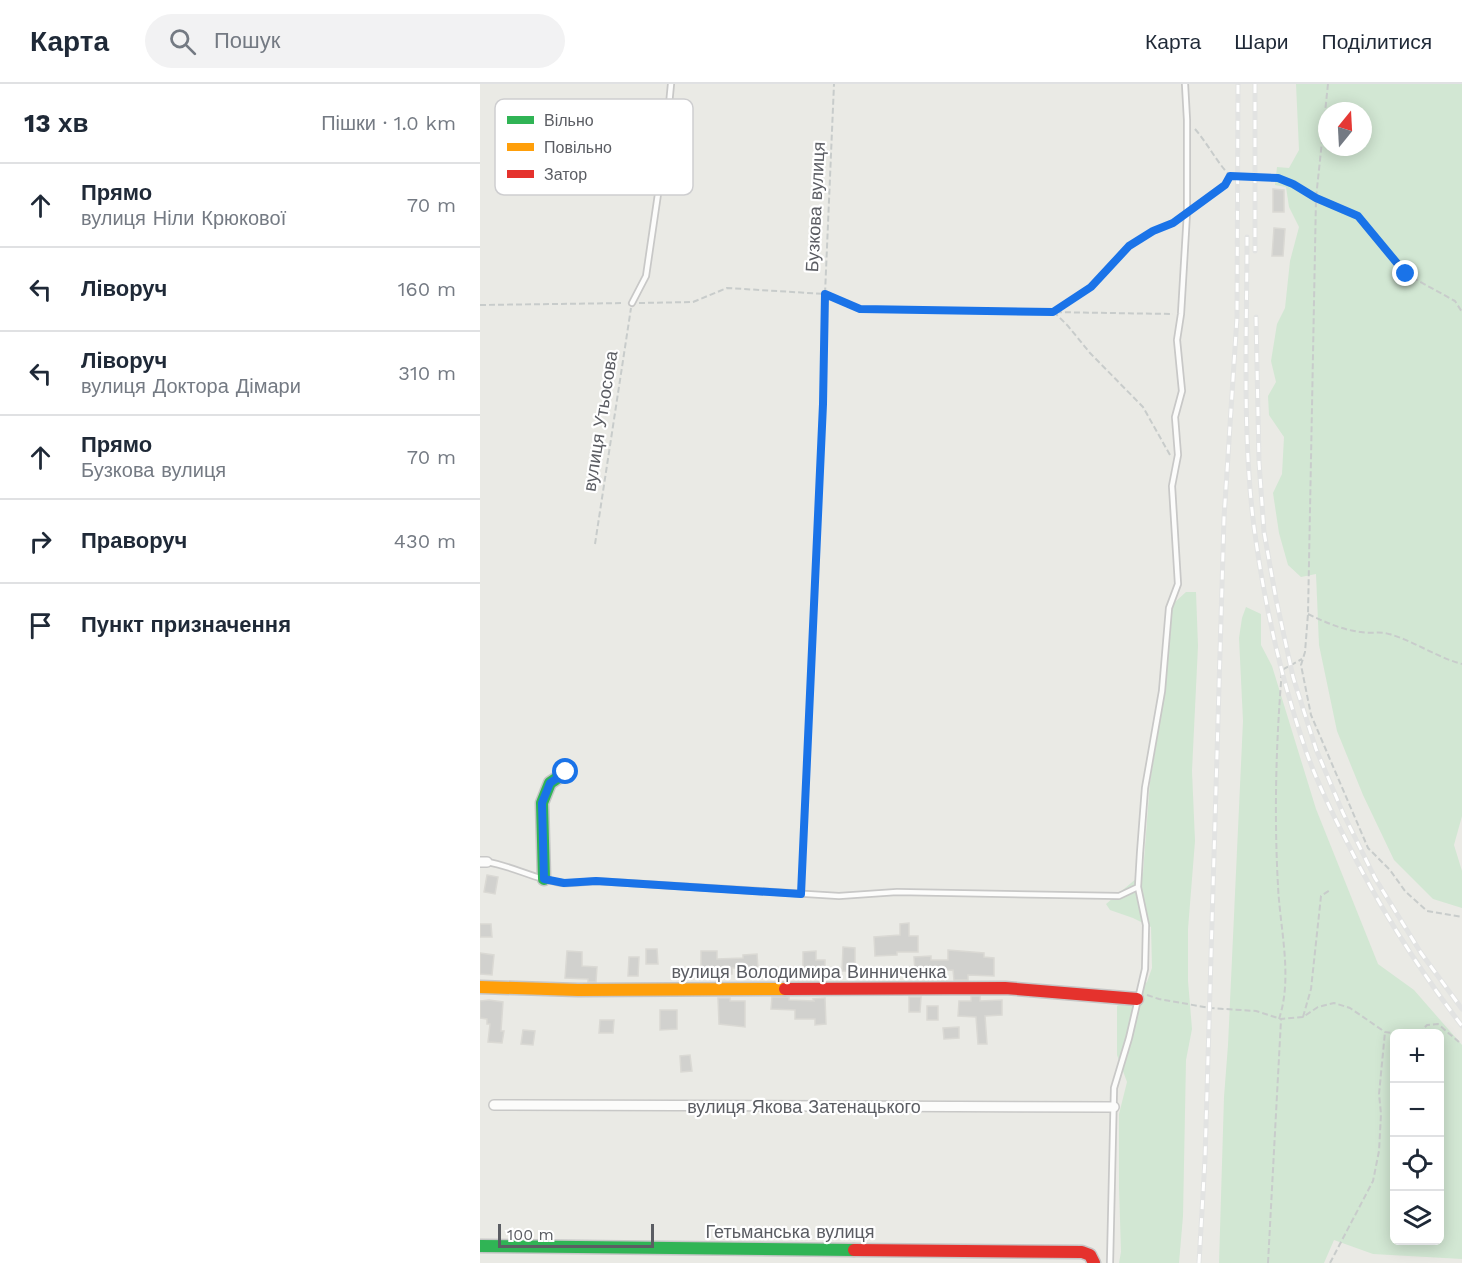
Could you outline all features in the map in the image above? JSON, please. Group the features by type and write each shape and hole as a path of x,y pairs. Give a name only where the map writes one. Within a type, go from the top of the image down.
{"street":[{"path":"544,879 542,803 550,783 566,772"},
{"name":"вулиця Володимира Винниченка","path":"480,987 578,990 1005,988 1138,995"},
{"name":"вулиця Якова Затенацького","path":"494,1105 1114,1107"},
{"name":"Гетьманська вулиця","path":"480,1246 1082,1252 1090,1255 1094,1263"}],"lane":[{"path":"670,99 671,84"},
{"path":"1110,1263 1114,1088 1129,1038 1145,969 1146,925 1138,887 1145,789 1162,691 1169,608 1178,584 1172,486 1178,455 1175,417 1182,391 1177,340 1187,213 1185,84"},
{"path":"632,303 646,276 658,195"},
{"path":"484,862 502,864 544,879 564,883 596,881 838,896 897,892 1119,896 1138,887"}],"path":[{"name":"Бузкова вулиця","path":"801,894 823,404 834,84"},
{"path":"1328,84 1316,198 1308,614 1301,665 1311,715 1368,848 1390,870 1405,891 1427,911 1462,917"},
{"path":"1187,120 1208,144 1219,164 1230,176 1278,178 1358,216 1406,274 1455,301 1462,312"},
{"path":"1053,312 1091,287 1129,246 1153,231 1173,223 1225,185 1230,176"},
{"path":"480,305 693,302 727,288 825,294 860,309 1180,314"},
{"name":"вулиця Утьосова","path":"595,544 632,303"},
{"path":"1053,312 1143,407 1175,470"},
{"path":"1308,614 1338,627 1361,633 1386,633 1462,664"},
{"path":"1268,1263 1280,1019 1285,983 1278,886 1276,740 1282,670 1303,659"},
{"path":"1303,1017 1311,989 1321,896 1330,890"},
{"path":"1138,995 1210,1008 1256,1011 1280,1019 1303,1017 1318,1007 1334,1003 1350,1008 1385,1032 1390,1033"},
{"path":"1423,1029 1427,1025 1438,1024 1444,1029"},
{"path":"1444,1029 1459,1042"},
{"path":"1329,1263 1373,1181 1379,1151 1381,1114 1379,1094 1385,1032"}],"green space":[{"path":"1296,84 1462,84 1462,816 1454,845 1462,871 1462,908 1433,899 1394,860 1363,795 1337,731 1319,645 1316,574 1301,577 1288,565 1279,533 1273,493 1282,474 1284,437 1269,415 1268,396 1276,382 1271,361 1277,324 1285,308 1290,261 1299,227 1289,207 1286,187 1275,185 1277,167 1289,168 1299,150"},
{"path":"1186,592 1196,592 1198,646 1192,771 1195,841 1188,929 1188,981 1192,1029 1186,1060 1183,1216 1179,1263 1119,1263 1121,1252 1119,1114 1127,1082 1117,1055 1117,1006 1147,982 1152,968 1151,927 1110,910 1106,904 1143,873 1150,782 1163,703 1172,608"},
{"path":"1246,607 1261,614 1261,645 1272,666 1316,809 1378,964 1414,990 1462,1045 1462,1259 1373,1254 1334,1240 1324,1263 1219,1263 1224,1097 1243,721 1239,638"}],"building":[{"path":"1273,189 1284,190 1284,212 1273,212"},
{"path":"1274,228 1285,229 1283,256 1272,256"},
{"path":"487,875 498,877 495,894 484,892"},
{"path":"909,923 909,936 918,936 918,952 897,952 897,955 875,956 874,937 900,935 900,924"},
{"path":"480,924 491,924 492,937 480,937"},
{"path":"843,947 855,948 855,971 842,971"},
{"path":"646,949 657,949 658,964 646,964"},
{"path":"948,950 984,953 984,957 994,958 994,976 968,975 968,980 954,980 953,970 915,972 914,957 931,956 931,960 948,960"},
{"path":"567,951 582,952 582,966 597,967 596,982 588,982 588,979 565,978"},
{"path":"701,951 717,951 717,959 743,958 743,955 757,954 758,968 732,968 732,974 721,974 721,969 701,968"},
{"path":"816,951 816,960 825,960 825,972 817,973 817,976 803,976 803,952"},
{"path":"480,953 494,955 492,975 480,974"},
{"path":"629,957 639,957 638,976 628,976"},
{"path":"971,996 980,996 980,1001 1002,1000 1002,1015 985,1016 987,1044 978,1044 976,1017 958,1016 959,1001 971,1001"},
{"path":"772,997 814,1001 813,999 825,998 826,1024 815,1025 815,1019 795,1019 795,1010 771,1009"},
{"path":"909,997 921,997 920,1012 909,1012"},
{"path":"718,998 745,1001 745,1027 719,1024"},
{"path":"480,1001 503,1002 502,1043 488,1042 490,1024 487,1024 487,1019 480,1018"},
{"path":"927,1006 938,1006 938,1020 927,1020"},
{"path":"660,1010 677,1010 677,1029 660,1030"},
{"path":"600,1020 614,1020 613,1033 599,1033"},
{"path":"959,1027 959,1038 944,1039 943,1028"},
{"path":"523,1030 535,1031 533,1045 521,1044"},
{"path":"690,1055 692,1071 681,1072 680,1056"}],"railway":[{"path":"1199,1263 1205,1159 1224,518 1237,317 1238,84"},
{"path":"1255,84 1255,251"},
{"path":"1247,237 1246,382 1250,492 1263,584 1274,640 1289,696 1315,774 1359,866 1400,937 1462,1026"},
{"path":"1256,317 1259,462 1264,532 1293,677 1316,749 1343,813 1375,878 1421,953 1462,1009"}],"traffic: fast":[{"path":"544,879 542,803 550,783 566,772"},
{"path":"480,1246 854,1250"}],"traffic: slow":[{"path":"480,987 578,990 785,989"}],"traffic: jam":[{"path":"785,989 1005,988 1137,999"},
{"path":"854,1250 1082,1252 1090,1255 1094,1263"}],"route":[{"path":"566,772 550,783 542,803 544,879 564,883 596,881 801,894 823,404 825,294 860,309 1053,312 1091,287 1129,246 1153,231 1173,223 1225,185 1230,176 1278,178 1358,216 1406,274"}]}
